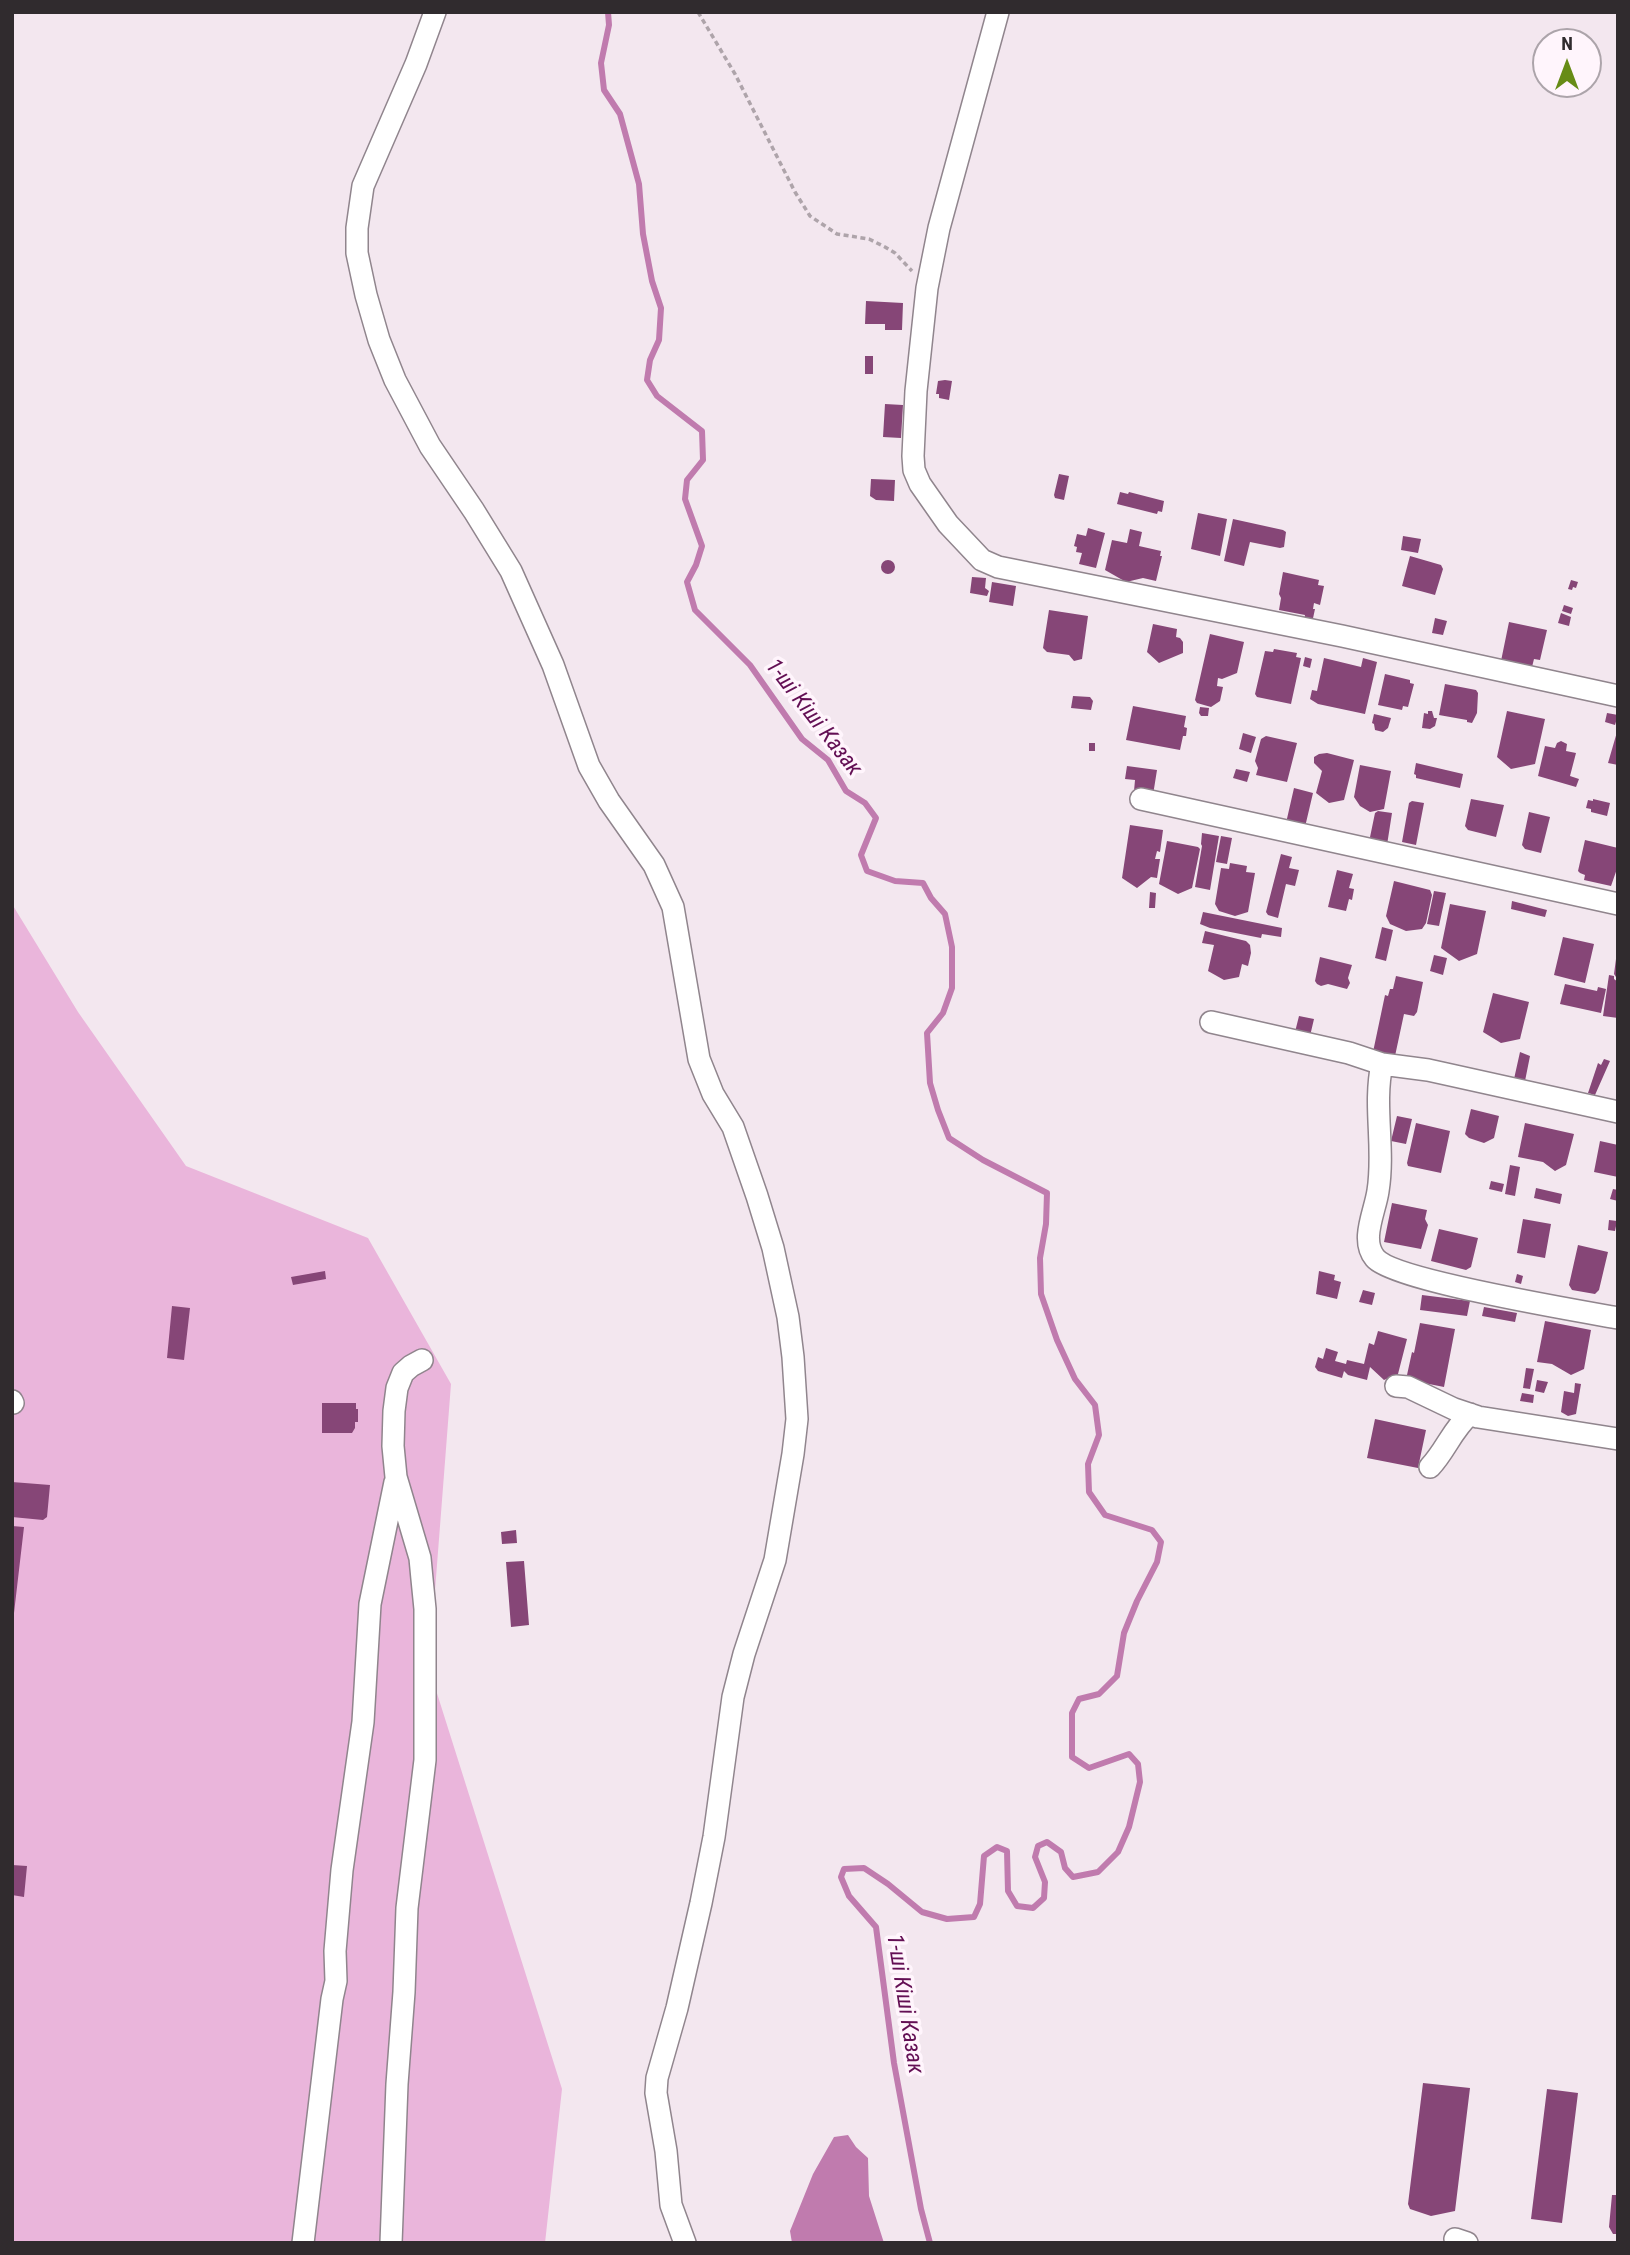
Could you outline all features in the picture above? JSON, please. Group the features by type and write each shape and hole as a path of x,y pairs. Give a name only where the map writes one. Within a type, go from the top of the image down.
{"street":[{"path":"435,12 416,64 363,186 357,228 357,253 366,295 379,340 395,380 430,446 512,571 553,664 589,766 609,801 654,865 673,907 699,1059 713,1094 733,1127 765,1222 788,1317 793,1357 796,1431 775,1560 747,1644 733,1697 714,1838 677,2008 657,2078 656,2093 666,2151 671,2205 685,2243"},
{"path":"998,12 939,228 927,288 916,391 914,470 928,498 959,538 982,560 998,567 1329,633 1618,696"},
{"path":"1141,799 1618,904"},
{"path":"1211,1022 1382,1063 1428,1070 1618,1112"},
{"path":"1382,1063 1377,1103 1380,1178 1368,1238 1374,1257 1382,1265 1417,1277 1618,1318"},
{"path":"391,2243 407,1908 421,1800 425,1734 425,1609 422,1579 417,1546 396,1476 393,1446 397,1388 403,1373 422,1360"},
{"path":"1396,1386 1408,1387 1470,1414 1618,1439"},
{"path":"1430,1467 1458,1424 1470,1414"},
{"path":"303,2243 336,1981 335,1951 342,1870 363,1722 370,1604 396,1476"}],"path":[{"path":"698,12 735,74 794,192 810,216 837,234 869,239 895,253 927,288"}],"shaded area":[{"path":"12,904 78,1012 186,1166 368,1238 451,1384 429,1668 562,2089 545,2243 12,2243"},
{"path":"848,2135 868,2158 869,2196 884,2243 792,2243 790,2231 813,2174 834,2137"}],"building":[{"path":"866,301 903,303 902,330 885,330 885,324 865,324"},
{"path":"865,356 873,356 873,374 865,374"},
{"path":"938,381 952,381 949,400 939,398 939,394 936,394"},
{"path":"885,404 903,405 901,438 883,437"},
{"path":"1059,474 1069,476 1064,500 1055,498 1054,495"},
{"path":"871,479 895,480 894,501 876,500 870,496"},
{"path":"1120,492 1164,501 1162,512 1158,511 1157,514 1117,504"},
{"path":"1198,513 1227,519 1220,556 1191,549"},
{"path":"1233,519 1283,530 1286,532 1284,547 1250,542 1244,566 1224,561"},
{"path":"1088,528 1105,533 1096,568 1079,564 1082,553 1076,552 1077,547 1074,546 1077,534 1086,536"},
{"path":"1130,529 1142,532 1139,546 1161,551 1156,581 1143,578 1126,582 1105,570 1112,540 1127,543"},
{"path":"1403,536 1421,539 1418,553 1401,550"},
{"path":"1410,556 1441,565 1443,569 1435,595 1402,586"},
{"path":"885,560 891,560 895,567 891,574 885,574 881,570 881,564"},
{"path":"1283,572 1319,580 1318,585 1324,586 1320,605 1314,603 1312,623 1304,621 1305,615 1279,610"},
{"path":"972,577 986,578 985,588 989,591 987,596 970,593"},
{"path":"1571,580 1578,582 1572,590 1568,589"},
{"path":"992,582 1016,586 1013,606 989,602"},
{"path":"1564,605 1573,608 1571,614 1562,611"},
{"path":"1049,610 1088,616 1082,659 1074,661 1069,655 1047,652 1043,648"},
{"path":"1561,613 1571,617 1569,626 1558,623"},
{"path":"1435,618 1447,621 1443,635 1432,633"},
{"path":"1509,622 1547,630 1540,660 1534,659 1532,667 1501,661"},
{"path":"1153,624 1177,629 1176,637 1183,642 1183,653 1159,663 1147,652"},
{"path":"1210,634 1244,642 1237,673 1218,678 1217,686 1223,687 1220,701 1211,707 1195,700"},
{"path":"1274,649 1297,653 1296,657 1301,658 1291,704 1257,697 1255,694 1265,651 1273,652"},
{"path":"1305,657 1312,659 1310,668 1303,666"},
{"path":"1324,658 1361,667 1363,658 1377,662 1365,714 1318,704 1310,699 1312,690 1317,691"},
{"path":"1385,674 1410,680 1410,683 1414,684 1408,707 1403,706 1402,710 1378,705"},
{"path":"1445,684 1476,690 1477,713 1472,723 1439,715"},
{"path":"1073,696 1090,697 1093,701 1091,710 1071,708"},
{"path":"1133,706 1186,716 1186,736 1183,736 1180,750 1126,740"},
{"path":"1200,707 1209,708 1208,716 1201,716"},
{"path":"1428,711 1432,711 1434,718 1437,718 1435,726 1430,729 1422,728 1424,713 1428,714"},
{"path":"1507,711 1545,719 1535,764 1511,769 1497,757"},
{"path":"1607,713 1618,715 1615,725 1605,722"},
{"path":"1374,714 1391,718 1388,728 1383,732 1375,730 1372,723"},
{"path":"1618,732 1618,765 1608,763"},
{"path":"1243,733 1256,737 1251,753 1239,749"},
{"path":"1266,736 1297,743 1287,782 1256,775 1258,768 1255,761 1261,739"},
{"path":"1561,741 1567,744 1566,751 1576,753 1570,776 1579,779 1576,787 1538,776 1545,746 1555,748"},
{"path":"1089,743 1095,743 1095,751 1089,751"},
{"path":"1327,753 1354,760 1344,800 1329,803 1316,793 1322,771 1314,763 1314,757"},
{"path":"1416,763 1463,774 1460,788 1416,778"},
{"path":"1360,765 1391,771 1384,809 1370,812 1360,806 1354,797"},
{"path":"1127,766 1157,770 1153,795 1134,791 1135,780 1125,779"},
{"path":"1236,769 1250,772 1247,782 1233,778"},
{"path":"1294,788 1313,793 1305,827 1286,823"},
{"path":"1471,799 1504,805 1496,837 1468,830 1465,826"},
{"path":"1588,800 1610,803 1607,816 1586,808"},
{"path":"1409,803 1424,803 1416,845 1402,842"},
{"path":"1529,812 1550,817 1541,853 1525,849 1522,845"},
{"path":"1375,813 1392,813 1387,845 1369,842"},
{"path":"1130,825 1163,830 1160,852 1157,851 1155,859 1160,859 1157,878 1151,877 1137,888 1122,878"},
{"path":"1202,833 1219,836 1210,890 1195,887"},
{"path":"1221,836 1232,838 1227,864 1216,862"},
{"path":"1585,840 1618,848 1618,866 1611,886 1584,880 1585,875 1578,871"},
{"path":"1167,841 1200,849 1192,888 1178,894 1159,884"},
{"path":"1281,854 1292,857 1289,868 1299,870 1295,886 1286,884 1278,918 1266,912"},
{"path":"1230,863 1247,866 1246,872 1255,873 1248,912 1235,916 1219,911 1215,904 1221,868 1229,869"},
{"path":"1337,870 1353,874 1349,888 1354,889 1352,900 1349,899 1346,911 1328,907"},
{"path":"1394,881 1430,890 1432,895 1426,923 1422,929 1406,931 1390,924 1386,916"},
{"path":"1434,891 1446,893 1439,926 1427,924"},
{"path":"1150,892 1156,893 1155,908 1149,908"},
{"path":"1512,901 1547,910 1545,917 1511,909"},
{"path":"1450,904 1486,911 1477,954 1459,961 1441,948"},
{"path":"1203,912 1282,928 1281,937 1262,934 1261,938 1210,928 1200,924"},
{"path":"1382,927 1393,930 1386,961 1375,958"},
{"path":"1205,931 1246,941 1250,945 1248,966 1242,964 1239,977 1224,980 1208,971 1214,945 1202,943"},
{"path":"1563,937 1594,944 1585,983 1554,975"},
{"path":"1434,955 1447,958 1443,975 1430,971"},
{"path":"1320,957 1352,965 1347,989 1317,984 1315,981"},
{"path":"1616,959 1618,960 1618,980 1614,974"},
{"path":"1609,975 1614,976 1618,982 1618,1018 1603,1016"},
{"path":"1396,976 1423,982 1417,1012 1414,1016 1404,1014 1395,1056 1373,1052 1385,995 1388,996 1390,989 1393,989"},
{"path":"1565,984 1597,991 1598,987 1606,989 1601,1013 1560,1004"},
{"path":"1493,993 1529,1002 1520,1039 1501,1043 1483,1032"},
{"path":"1299,1016 1314,1019 1310,1036 1295,1032"},
{"path":"1520,1052 1530,1056 1525,1081 1514,1079"},
{"path":"1604,1059 1610,1061 1595,1095 1588,1093 1598,1063 1601,1065"},
{"path":"1471,1109 1499,1116 1494,1138 1484,1143 1465,1134"},
{"path":"1397,1116 1412,1119 1406,1144 1391,1141"},
{"path":"1416,1123 1450,1131 1441,1173 1408,1166"},
{"path":"1525,1123 1574,1134 1566,1165 1555,1171 1543,1162 1518,1157"},
{"path":"1600,1141 1618,1145 1618,1177 1594,1172"},
{"path":"1510,1165 1520,1167 1515,1196 1505,1194"},
{"path":"1491,1181 1504,1184 1502,1192 1489,1189"},
{"path":"1536,1188 1562,1194 1560,1204 1534,1198"},
{"path":"1613,1189 1618,1190 1618,1201 1610,1199"},
{"path":"1392,1203 1427,1210 1425,1219 1428,1225 1421,1249 1384,1242"},
{"path":"1523,1219 1551,1224 1545,1258 1517,1253"},
{"path":"1609,1220 1617,1221 1615,1231 1608,1230"},
{"path":"1439,1229 1478,1238 1471,1267 1466,1270 1431,1261"},
{"path":"1578,1245 1608,1252 1599,1290 1595,1294 1572,1290 1569,1285"},
{"path":"325,1271 326,1279 293,1285 291,1277"},
{"path":"1319,1271 1335,1275 1334,1280 1341,1282 1337,1299 1316,1294"},
{"path":"1517,1274 1523,1276 1521,1284 1515,1282"},
{"path":"1363,1290 1375,1293 1372,1305 1359,1302"},
{"path":"1422,1295 1470,1301 1467,1316 1420,1310"},
{"path":"172,1306 190,1308 184,1360 167,1358"},
{"path":"1484,1307 1517,1313 1515,1322 1482,1316"},
{"path":"1545,1321 1591,1330 1584,1369 1571,1375 1552,1364 1537,1362"},
{"path":"1420,1323 1455,1329 1444,1387 1409,1380 1410,1376 1407,1375"},
{"path":"1378,1331 1407,1339 1398,1374 1384,1380 1370,1367 1367,1380 1348,1375 1344,1371 1342,1378 1318,1371 1315,1367 1318,1357 1323,1359 1326,1348 1338,1352 1335,1361 1346,1364 1347,1360 1364,1364 1369,1343 1374,1345"},
{"path":"1526,1368 1534,1369 1530,1389 1523,1388"},
{"path":"1537,1380 1548,1382 1544,1393 1535,1391"},
{"path":"1575,1383 1581,1384 1576,1414 1568,1416 1561,1412 1564,1391 1574,1393"},
{"path":"1522,1393 1534,1395 1533,1403 1520,1401"},
{"path":"322,1403 356,1403 358,1422 355,1422 352,1433 322,1433"},
{"path":"1375,1419 1426,1430 1418,1468 1367,1458"},
{"path":"12,1482 50,1485 47,1517 43,1520 12,1517"},
{"path":"12,1526 24,1527 14,1613 12,1613"},
{"path":"516,1530 517,1543 502,1544 501,1532"},
{"path":"524,1561 529,1625 511,1627 506,1562"},
{"path":"12,1865 27,1866 24,1897 12,1895"},
{"path":"1423,2083 1470,2088 1455,2211 1431,2216 1410,2209 1408,2204"},
{"path":"1547,2089 1578,2093 1562,2223 1531,2219"},
{"path":"1612,2195 1618,2195 1618,2234 1613,2234 1609,2227"}],"waterway":[{"name":"1-ші Кіші Казак","path":"608,12 609,25 601,63 604,90 620,114 639,184 643,234 652,281 661,308 659,340 650,360 647,380 657,396 702,431 703,460 687,480 685,499 702,546 687,582 695,610 750,665 802,739 828,760 846,791 865,803 876,818 861,855 867,871 895,881 923,883 931,898 945,914 952,947 952,988 943,1013 927,1033 930,1083 938,1110 949,1138 983,1160 1047,1193 1046,1224 1040,1258 1041,1294 1057,1340 1075,1379 1095,1405 1099,1435 1088,1464 1089,1492 1105,1515 1152,1530 1161,1542 1157,1562 1124,1633 1117,1676 1099,1694 1079,1699 1072,1713 1072,1757 1089,1768 1129,1754 1138,1764 1140,1782 1129,1827 1118,1852 1098,1872 1073,1877 1065,1868 1061,1852 1047,1842 1038,1846 1035,1857 1045,1882 1044,1898 1033,1908 1017,1906 1008,1891 1007,1851 997,1847 984,1856 980,1904 974,1917 947,1919 922,1912 864,1868 844,1869 841,1877 849,1896 876,1927 894,2063 921,2209 930,2243"}]}
